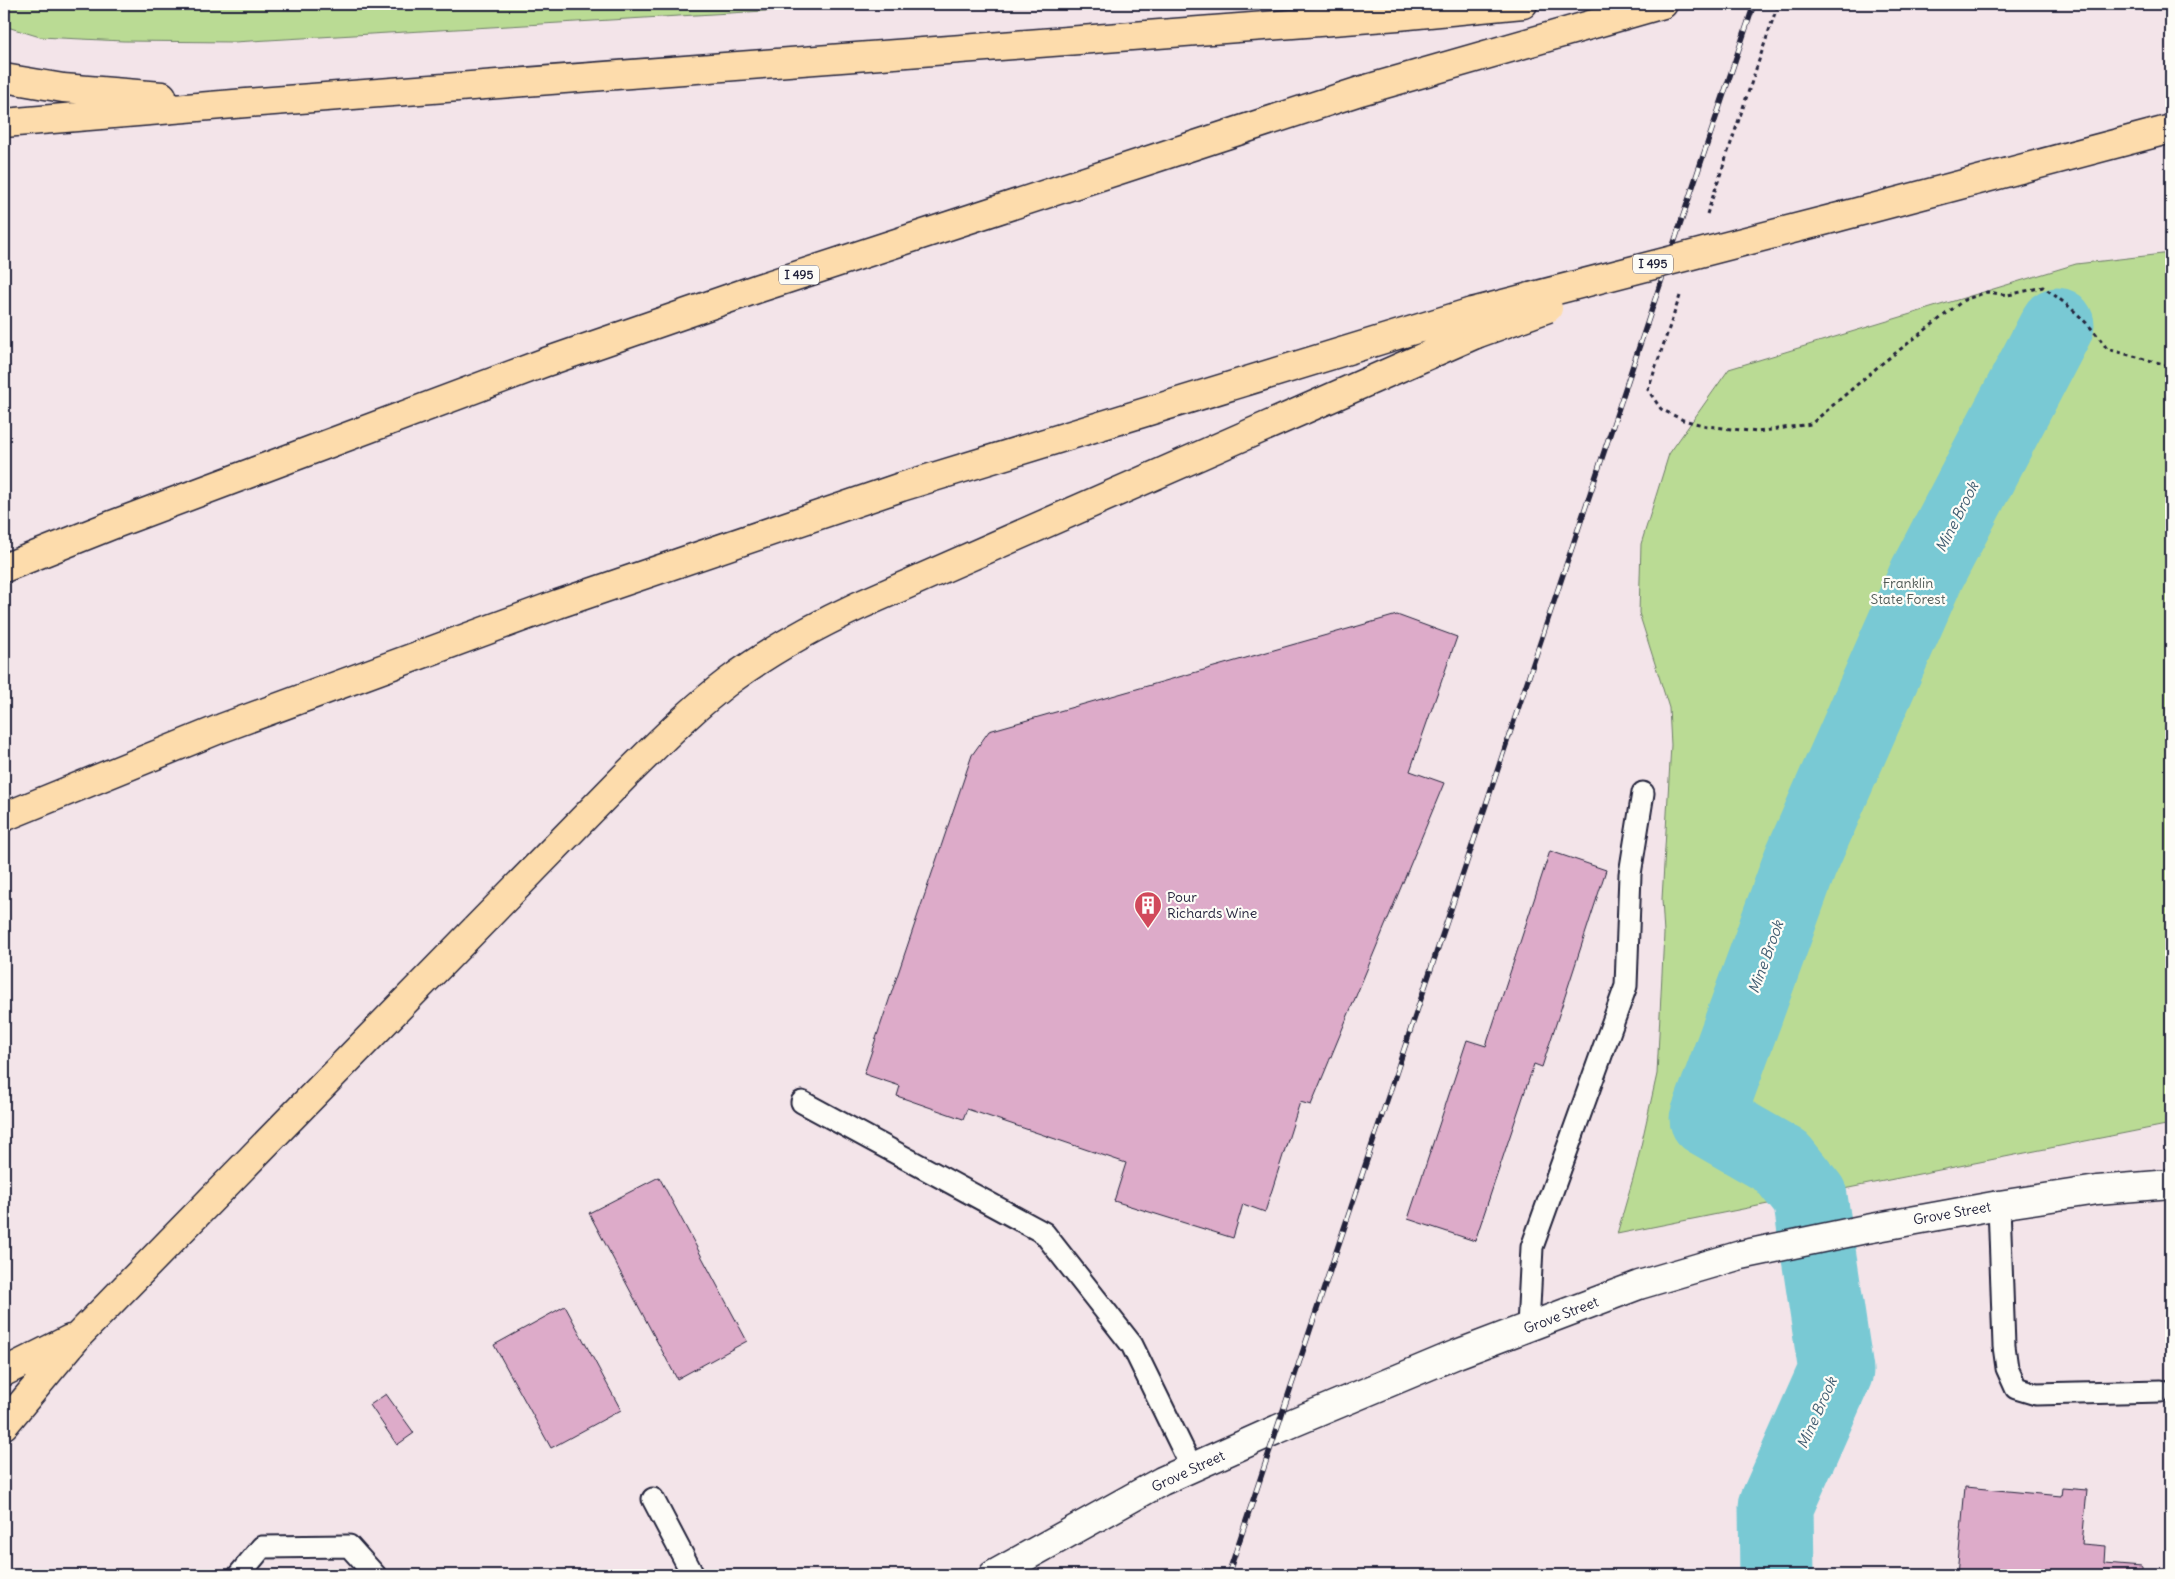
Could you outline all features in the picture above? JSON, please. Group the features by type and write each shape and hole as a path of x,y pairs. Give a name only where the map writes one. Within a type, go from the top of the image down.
{"highway":[{"path":"4,123 1398,16 1524,4"},
{"name":"I 495","path":"4,568 120,521 546,362 750,291 1360,91 1663,4"},
{"path":"4,78 72,88 246,103"},
{"name":"I 495","path":"4,817 222,728 558,604 901,487 1474,323 1732,244 2171,129"},
{"path":"4,1425 79,1334 625,776 680,722 730,680 817,625 1474,323"},
{"path":"4,1372 79,1334"}],"main road":[{"name":"Grove Street","path":"993,1575 1162,1481 1278,1429 1457,1354 1639,1285 1741,1254 1861,1230 1999,1205 2097,1190 2171,1184"}],"lane":[{"path":"1528,1327 1532,1248 1626,986 1630,874 1643,793"},
{"path":"802,1102 1044,1233 1132,1345 1192,1468"},
{"path":"1999,1205 2004,1346 2007,1368 2016,1388 2036,1394 2161,1391"},
{"path":"653,1499 692,1575"},
{"path":"239,1575 262,1547 339,1546 349,1546 375,1575"}],"path":[{"path":"1706,217 1778,4"},
{"path":"1682,290 1648,390 1661,409 1683,420 1707,426 1757,432 1811,424 1880,366 1964,300 1987,292 2008,295 2043,287 2078,313 2095,331 2107,349 2171,366"}],"green space":[{"path":"4,4 884,4 234,42 123,41 40,37 4,26"},
{"name":"Franklin State Forest","path":"2171,253 2171,1124 1617,1234 1636,1168 1657,1074 1664,934 1662,899 1671,745 1669,708 1639,613 1641,544 1669,454 1729,369 2076,264"}],"building":[{"name":"Pour Richards Wine","path":"1397,615 1457,637 1410,771 1444,783 1311,1105 1300,1102 1265,1212 1243,1204 1233,1238 1114,1201 1126,1163 967,1109 963,1119 897,1096 900,1086 864,1074 972,755 989,731"},
{"path":"1550,851 1606,870 1542,1067 1534,1064 1475,1241 1408,1219 1467,1040 1486,1046"},
{"path":"659,1177 747,1341 677,1379 589,1213"},
{"path":"565,1306 621,1410 551,1448 494,1345"},
{"path":"386,1394 414,1433 397,1445 370,1405"},
{"path":"1965,1487 2061,1496 2062,1488 2087,1490 2082,1544 2106,1546 2105,1563 2142,1566 2142,1575 1957,1575"}],"waterway":[{"name":"Mine Brook","path":"1777,1575 1776,1506 1836,1371 1810,1197 1782,1162 1707,1119 1800,863 1926,576 2057,325"}],"railway":[{"path":"1228,1575 1754,4"}],"place":[{"name":"Pour Richards Wine","path":"1148,929"}]}
